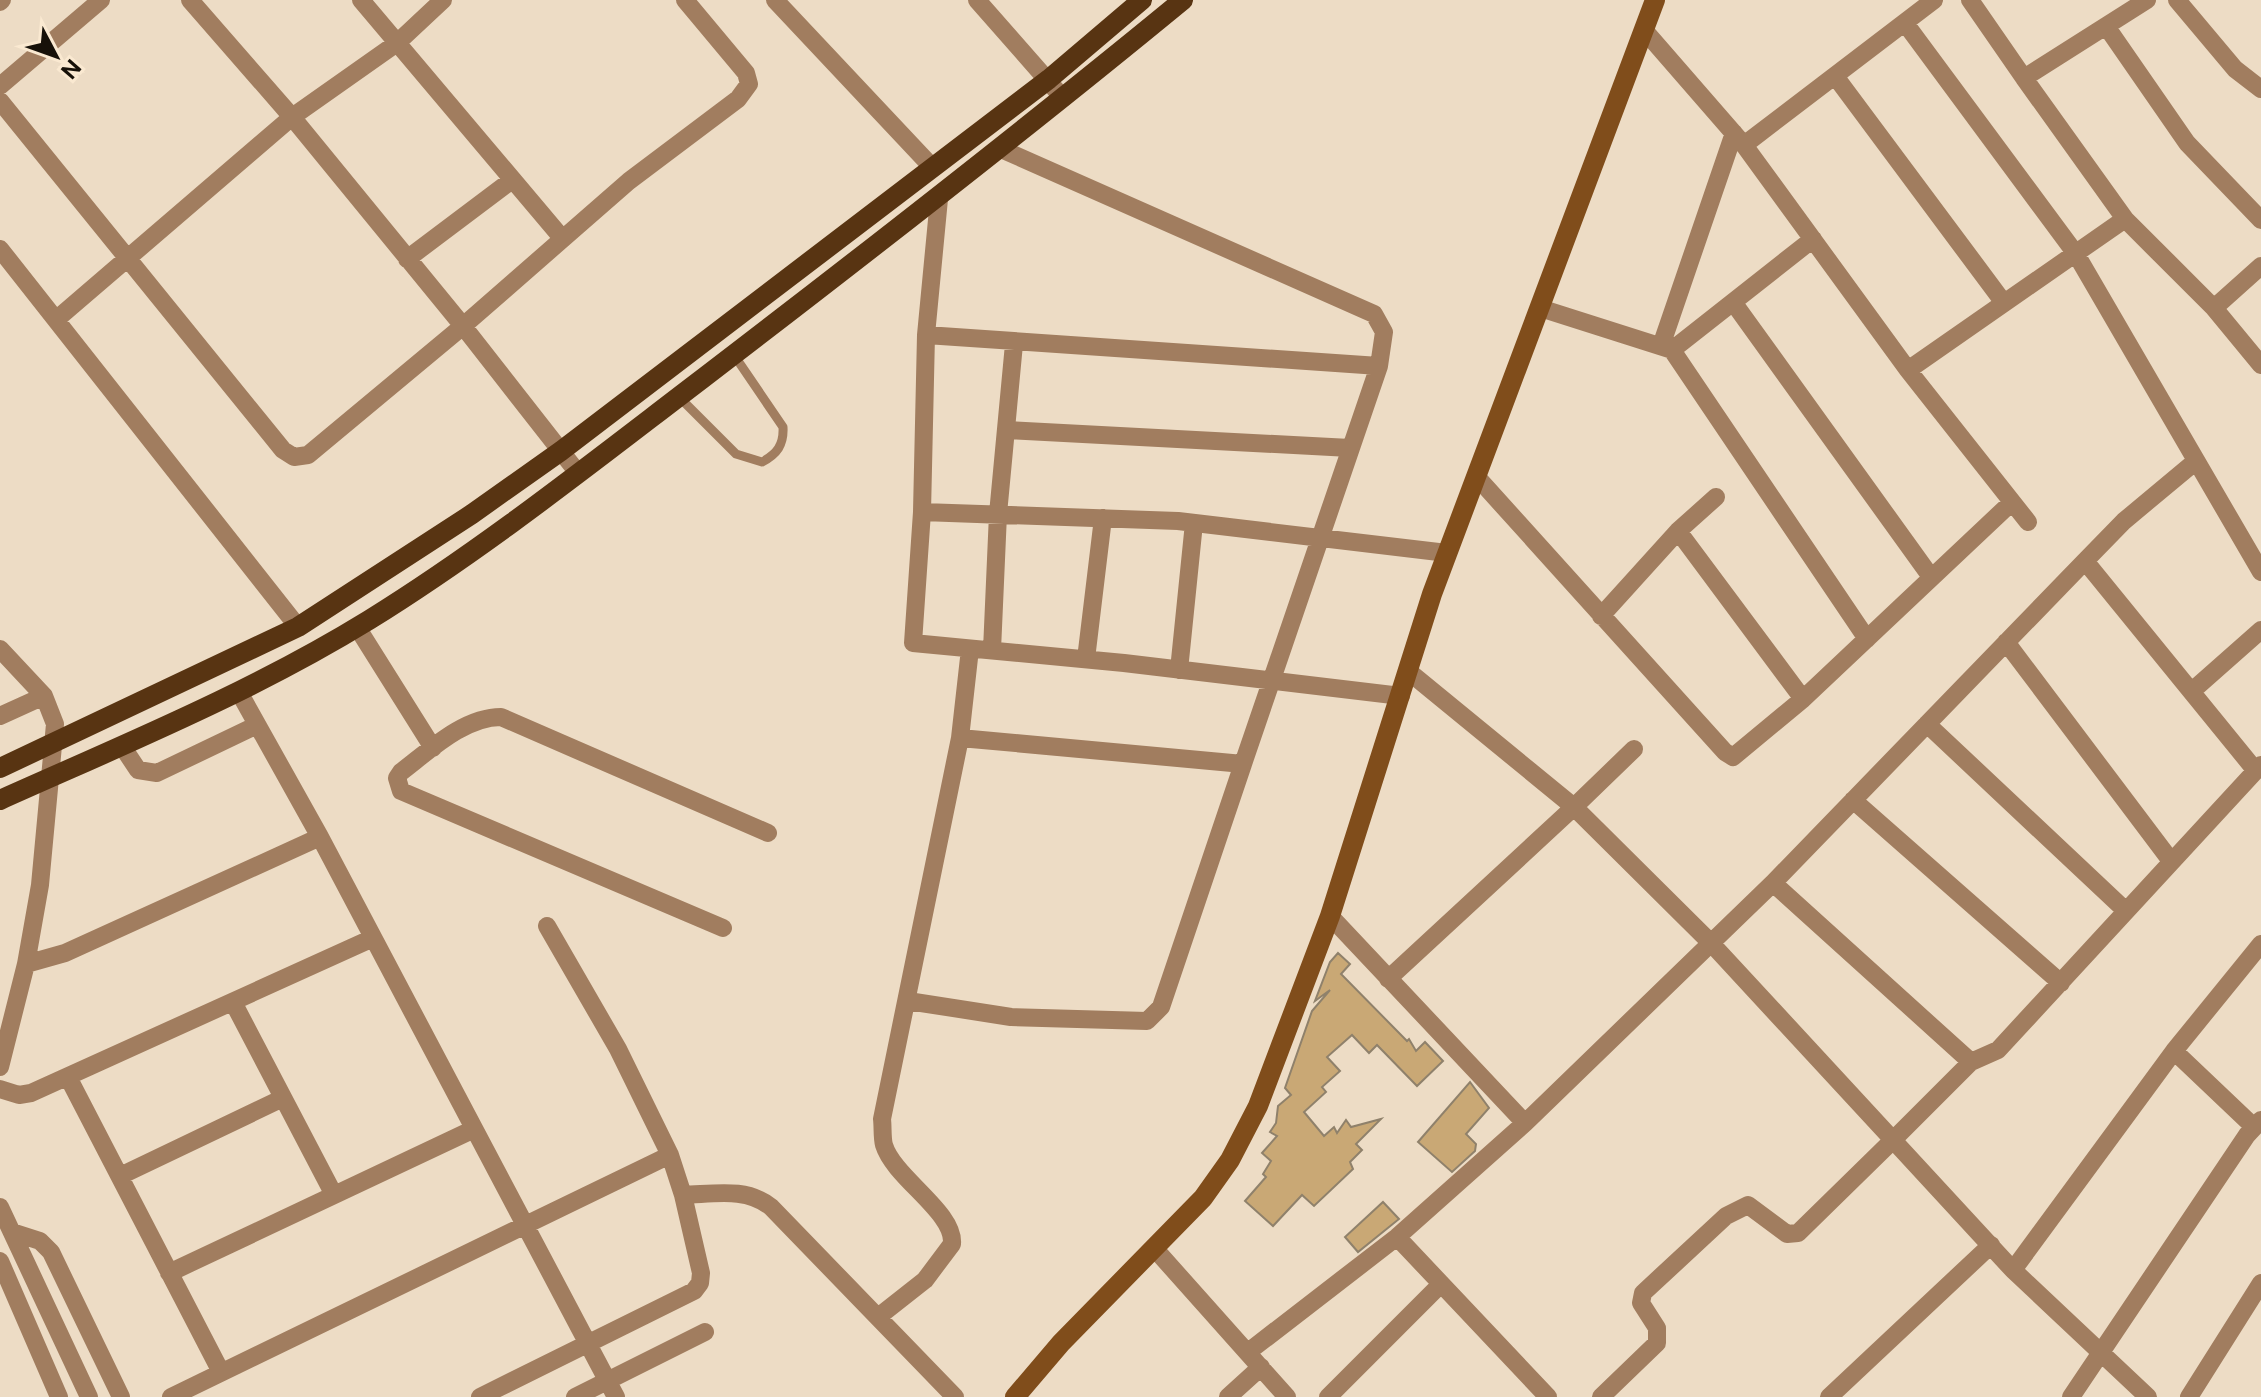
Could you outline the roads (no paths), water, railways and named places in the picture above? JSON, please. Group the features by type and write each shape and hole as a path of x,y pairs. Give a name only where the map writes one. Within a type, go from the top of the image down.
{"main road":[{"path":"0,768 472,514 561,451 1049,79 1142,0"},
{"path":"0,800 239,692 357,627 490,538 939,199 1183,0"},
{"path":"1015,1397 1061,1343 1203,1198 1230,1160 1258,1106 1330,916 1447,553 1655,0"}],"street":[{"path":"0,86 101,0"},
{"path":"361,0 562,238"},
{"path":"58,318 292,117 397,43 443,0"},
{"path":"0,101 226,384 283,450 294,457 308,455 463,326 629,181 738,99 749,84 746,73 685,0"},
{"path":"775,0 932,167"},
{"path":"977,0 1063,98"},
{"path":"1666,348 1739,139 1835,76 1934,0"},
{"path":"1970,0 2125,219 2214,308 2261,365"},
{"path":"2024,78 2147,0"},
{"path":"2177,0 2235,69 2261,89"},
{"path":"195,2 463,326 578,473"},
{"path":"1905,23 2076,254 2261,572"},
{"path":"2106,26 2187,143 2261,220"},
{"path":"1644,30 1739,139 1908,370 2028,522"},
{"path":"1835,76 2004,303"},
{"path":"908,1001 1011,1017 1147,1021 1161,1007 1379,366 1384,332 1374,314 1001,149"},
{"path":"407,259 512,180"},
{"path":"939,199 926,335 922,512 913,643 1086,659 1401,696"},
{"path":"1908,370 2125,219"},
{"path":"1666,348 1733,302 1813,239"},
{"path":"0,249 58,318 286,612"},
{"path":"2214,308 2261,266"},
{"path":"1733,302 1931,577"},
{"path":"1540,308 1666,348 1867,639"},
{"path":"926,335 1014,344 1379,366"},
{"path":"992,650 998,514 1014,344"},
{"path":"1008,430 1350,448"},
{"path":"1248,1352 1397,1237 1525,1123 1773,883 2124,521 2196,461"},
{"path":"1476,476 1725,752 1733,757 1803,699 2012,502"},
{"path":"1601,616 1678,531 1716,497"},
{"path":"922,512 1194,523 1447,553"},
{"path":"1086,659 1103,518"},
{"path":"1179,670 1194,523"},
{"path":"1678,531 1803,699"},
{"path":"1601,1397 1657,1343 1657,1328 1641,1303 1643,1293 1726,1216 1748,1205 1787,1234 1798,1233 1971,1062 1998,1050 2258,768 2085,561"},
{"path":"357,627 433,748"},
{"path":"2192,691 2261,630"},
{"path":"2006,642 2171,861"},
{"path":"0,649 48,703 52,742 46,836 26,964 0,1067"},
{"path":"878,1317 925,1280 945,1256 953,1235 897,1168 884,1145 882,1119 960,738 970,649"},
{"path":"1408,671 1574,807 1710,942 2013,1270 2148,1397"},
{"path":"239,692 320,837 611,1389"},
{"path":"0,716 48,703"},
{"path":"723,928 401,791 397,785 401,772 433,748 485,717 501,717 768,833"},
{"path":"1927,724 2126,911"},
{"path":"122,746 138,770 157,773 257,725"},
{"path":"960,738 1243,764"},
{"path":"1388,979 1634,749"},
{"path":"1853,800 2061,983"},
{"path":"26,964 87,944 320,837"},
{"path":"1773,883 1971,1062"},
{"path":"1330,916 1525,1123"},
{"path":"480,1397 501,1392 588,1342 694,1291 700,1283 683,1195 670,1155 618,1049 547,926"},
{"path":"0,1089 19,1095 31,1093 373,938"},
{"path":"2013,1270 2174,1051 2261,944"},
{"path":"233,1002 333,1193"},
{"path":"2071,1397 2256,1132 2174,1051"},
{"path":"68,1077 221,1372"},
{"path":"120,1176 283,1098"},
{"path":"169,1273 472,1130"},
{"path":"171,1397 670,1155"},
{"path":"683,1195 757,1196 955,1397"},
{"path":"0,1207 89,1397"},
{"path":"12,1232 40,1241 51,1252 121,1397"},
{"path":"1397,1237 1548,1397"},
{"path":"1829,1397 1991,1245"},
{"path":"1155,1249 1287,1397"},
{"path":"0,1261 59,1397"},
{"path":"2189,1397 2261,1283"},
{"path":"1328,1397 1440,1285"},
{"path":"575,1397 611,1389 705,1332"},
{"path":"1228,1397 1261,1367"}],"lane":[{"path":"679,397 736,454 749,461 762,462 774,455 781,446 783,427 734,355"}]}
